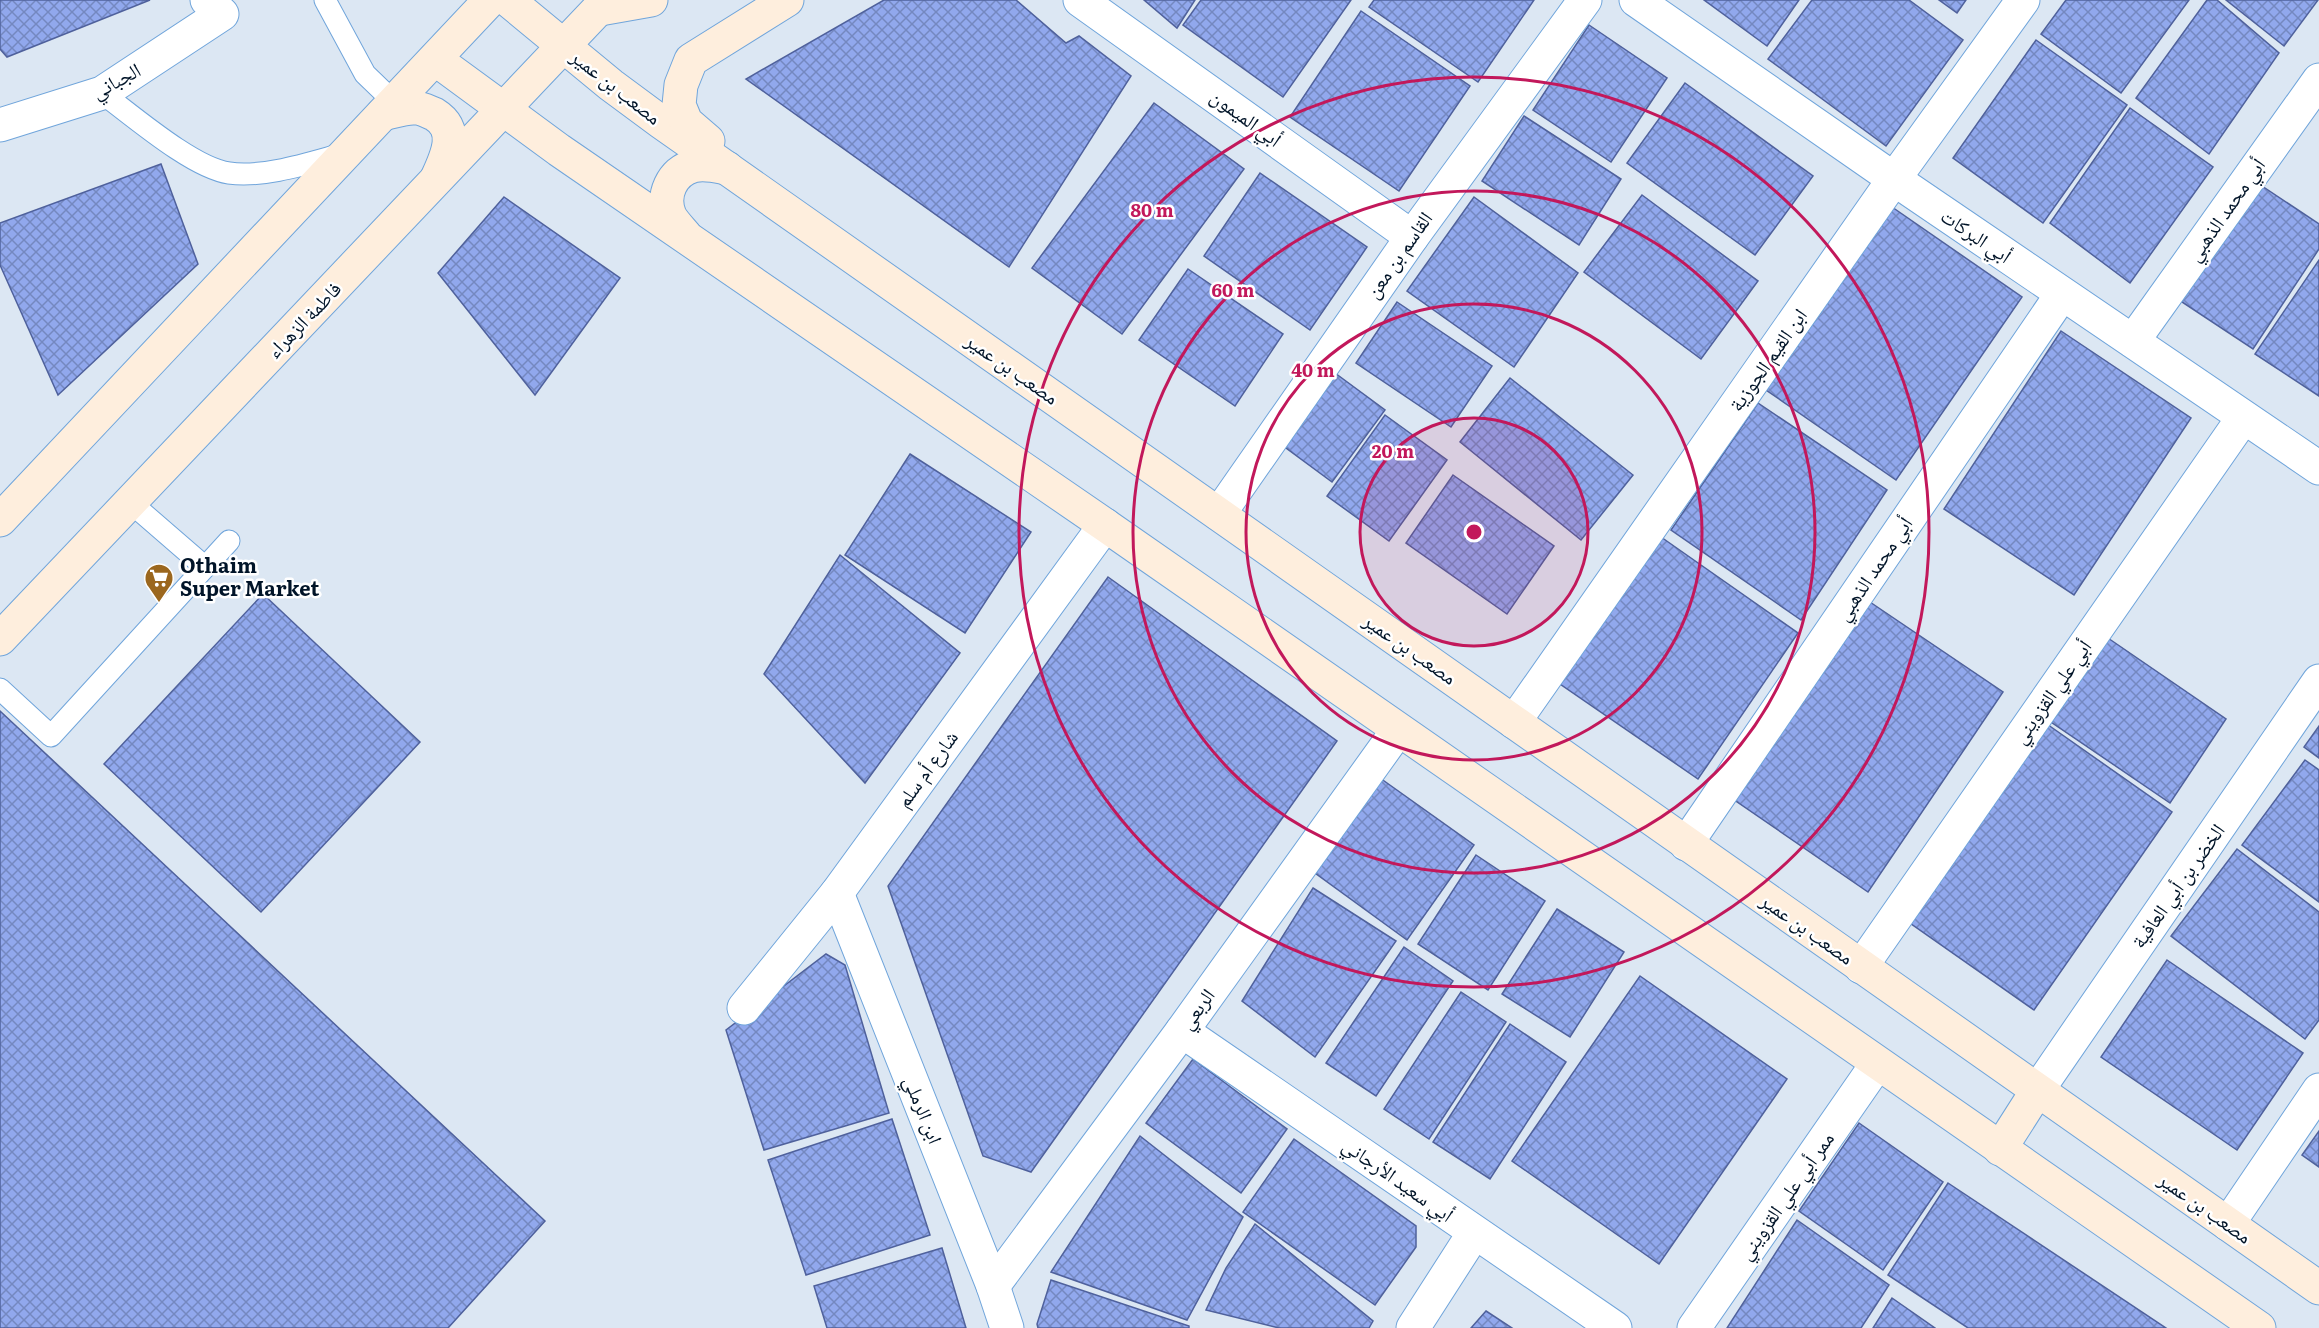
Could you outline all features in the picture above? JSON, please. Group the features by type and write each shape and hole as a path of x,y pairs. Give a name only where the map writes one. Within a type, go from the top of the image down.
{"street":[{"path":"0,520 490,0"},
{"name":"مصعب بن عمير","path":"507,0 562,46 661,122 790,214 2319,1288"},
{"path":"603,4 651,0"},
{"path":"787,0 691,60 681,85 679,105 686,122 790,214"},
{"name":"أبي الميمون","path":"1080,0 1412,237"},
{"name":"القاسم بن معن","path":"1219,514 1412,237 1585,0"},
{"name":"ابن القيم الجوزية","path":"1514,722 1894,179 2023,0"},
{"name":"فاطمة الزهراء","path":"0,639 504,111 603,4"},
{"name":"أبي البركات","path":"1650,4 1894,179 2319,468"},
{"name":"الجباني","path":"0,125 102,93 214,7"},
{"path":"435,59 504,111 1105,525 2259,1328"},
{"name":"أبي محمد الذهبي","path":"2133,341 2319,80"},
{"path":"388,108 417,107 443,120 450,137 449,154 433,185"},
{"path":"687,237 670,217 667,201 668,187 679,173 694,165 727,168"},
{"name":"أبي محمد الذهبي","path":"1686,844 2062,294"},
{"name":"أبي علي القزويني","path":"1861,967 2243,418"},
{"name":"شارع أم سلم","path":"744,1008 837,893 1105,525"},
{"name":"الخضر بن أبي العافية","path":"2037,1091 2319,681"},
{"name":"الربعي","path":"993,1286 1182,1031 1398,730"},
{"name":"ابن الرملي","path":"837,893 993,1286 1007,1328"},
{"name":"أبي سعيد الأرجاني","path":"1182,1031 1615,1328"},
{"name":"ممر أبي علي القزويني","path":"1694,1328 1877,1064"},
{"path":"2228,1224 2319,1090"},
{"path":"2000,1149 2037,1091"},
{"path":"1413,1328 1474,1233"}],"lane":[{"path":"325,0 365,74 388,108"},
{"path":"102,93 176,148 199,162 229,173 290,168 346,153"},
{"path":"130,502 205,567"},
{"path":"0,689 51,736 229,541"}],"building":[{"path":"0,0 150,0 7,57 0,49"},
{"path":"884,0 1016,0 1066,43 1079,36 1131,76 1009,267 746,79"},
{"path":"1144,0 1195,0 1177,28"},
{"path":"1201,0 1351,0 1283,97 1183,25"},
{"path":"1374,0 1534,0 1478,82 1369,7"},
{"path":"1704,0 1799,0 1767,46"},
{"path":"1812,0 1909,0 1963,40 1886,146 1768,59"},
{"path":"1939,0 1966,0 1957,13"},
{"path":"2066,0 2189,0 2121,93 2041,34"},
{"path":"2207,0 2217,0 2279,53 2209,154 2136,98"},
{"path":"2226,0 2318,0 2284,46"},
{"path":"1361,11 1470,86 1399,191 1290,117"},
{"path":"1589,25 1667,78 1611,162 1533,110"},
{"path":"2036,40 2127,105 2043,223 1953,158"},
{"path":"1685,83 1813,176 1755,255 1627,163"},
{"path":"1154,103 1244,169 1122,334 1032,268"},
{"path":"2130,108 2213,167 2130,283 2050,223"},
{"path":"1524,116 1621,179 1579,245 1482,181"},
{"path":"161,164 198,264 58,395 0,265 0,223"},
{"path":"1260,173 1367,247 1310,330 1204,256"},
{"path":"2259,184 2319,224 2319,249 2253,349 2179,300"},
{"path":"1642,195 1758,281 1701,359 1584,272"},
{"path":"504,197 620,278 535,395 438,273"},
{"path":"1474,197 1578,273 1514,367 1407,291"},
{"path":"1892,207 2022,297 1896,480 1766,390"},
{"path":"2319,260 2319,396 2255,354"},
{"path":"1188,269 1283,334 1235,406 1139,340"},
{"path":"1397,302 1492,366 1451,427 1356,363"},
{"path":"2061,331 2191,418 2074,595 1944,509"},
{"path":"1335,373 1385,410 1332,482 1282,445"},
{"path":"1510,378 1633,475 1581,540 1460,442"},
{"path":"1758,403 1887,490 1801,620 1671,530"},
{"path":"1385,415 1447,460 1389,541 1327,496"},
{"path":"910,454 1031,532 965,633 845,555"},
{"path":"1453,475 1554,546 1507,614 1406,543"},
{"path":"1661,537 1798,633 1698,779 1560,684"},
{"path":"840,555 960,653 865,783 764,674"},
{"path":"1108,577 1337,741 1031,1172 983,1156 888,886"},
{"path":"263,594 420,742 261,912 104,764"},
{"path":"1864,598 2003,692 1868,892 1730,797"},
{"path":"2105,636 2226,719 2170,803 2048,720"},
{"path":"0,711 545,1221 448,1328 0,1328"},
{"path":"2044,722 2172,812 2034,1010 1907,921"},
{"path":"2319,726 2319,758 2304,747"},
{"path":"2305,760 2319,770 2319,902 2242,845"},
{"path":"1380,778 1474,845 1407,940 1315,873"},
{"path":"2237,849 2319,912 2319,1020 2305,1039 2171,936"},
{"path":"1476,855 1545,901 1488,990 1418,944"},
{"path":"1313,888 1396,941 1315,1057 1242,1001"},
{"path":"1557,909 1624,952 1570,1037 1502,994"},
{"path":"1404,947 1453,981 1376,1096 1326,1063"},
{"path":"826,954 845,965 889,1113 764,1150 726,1030"},
{"path":"2167,960 2303,1053 2237,1150 2101,1057"},
{"path":"1640,976 1787,1079 1659,1264 1512,1161"},
{"path":"1461,992 1506,1022 1429,1139 1384,1109"},
{"path":"1510,1024 1566,1062 1490,1179 1433,1142"},
{"path":"1193,1059 1287,1129 1241,1193 1146,1123"},
{"path":"892,1119 930,1235 806,1275 768,1160"},
{"path":"1859,1123 1943,1182 1883,1270 1799,1211"},
{"path":"2319,1131 2319,1167 2302,1155"},
{"path":"1140,1136 1243,1217 1187,1320 1051,1272"},
{"path":"1294,1139 1416,1226 1416,1247 1375,1305 1243,1212"},
{"path":"1948,1183 2166,1328 1968,1328 1888,1275"},
{"path":"1797,1220 1889,1285 1861,1328 1727,1328"},
{"path":"1255,1224 1373,1321 1369,1328 1279,1328 1206,1310 1226,1268"},
{"path":"942,1248 966,1328 827,1328 814,1286"},
{"path":"1051,1280 1189,1326 1189,1328 1038,1328 1037,1324"},
{"path":"1892,1298 1935,1328 1873,1328"},
{"path":"1486,1311 1512,1328 1471,1328"}],"place":[{"name":"Othaim Super Market","path":"159,604"}]}
